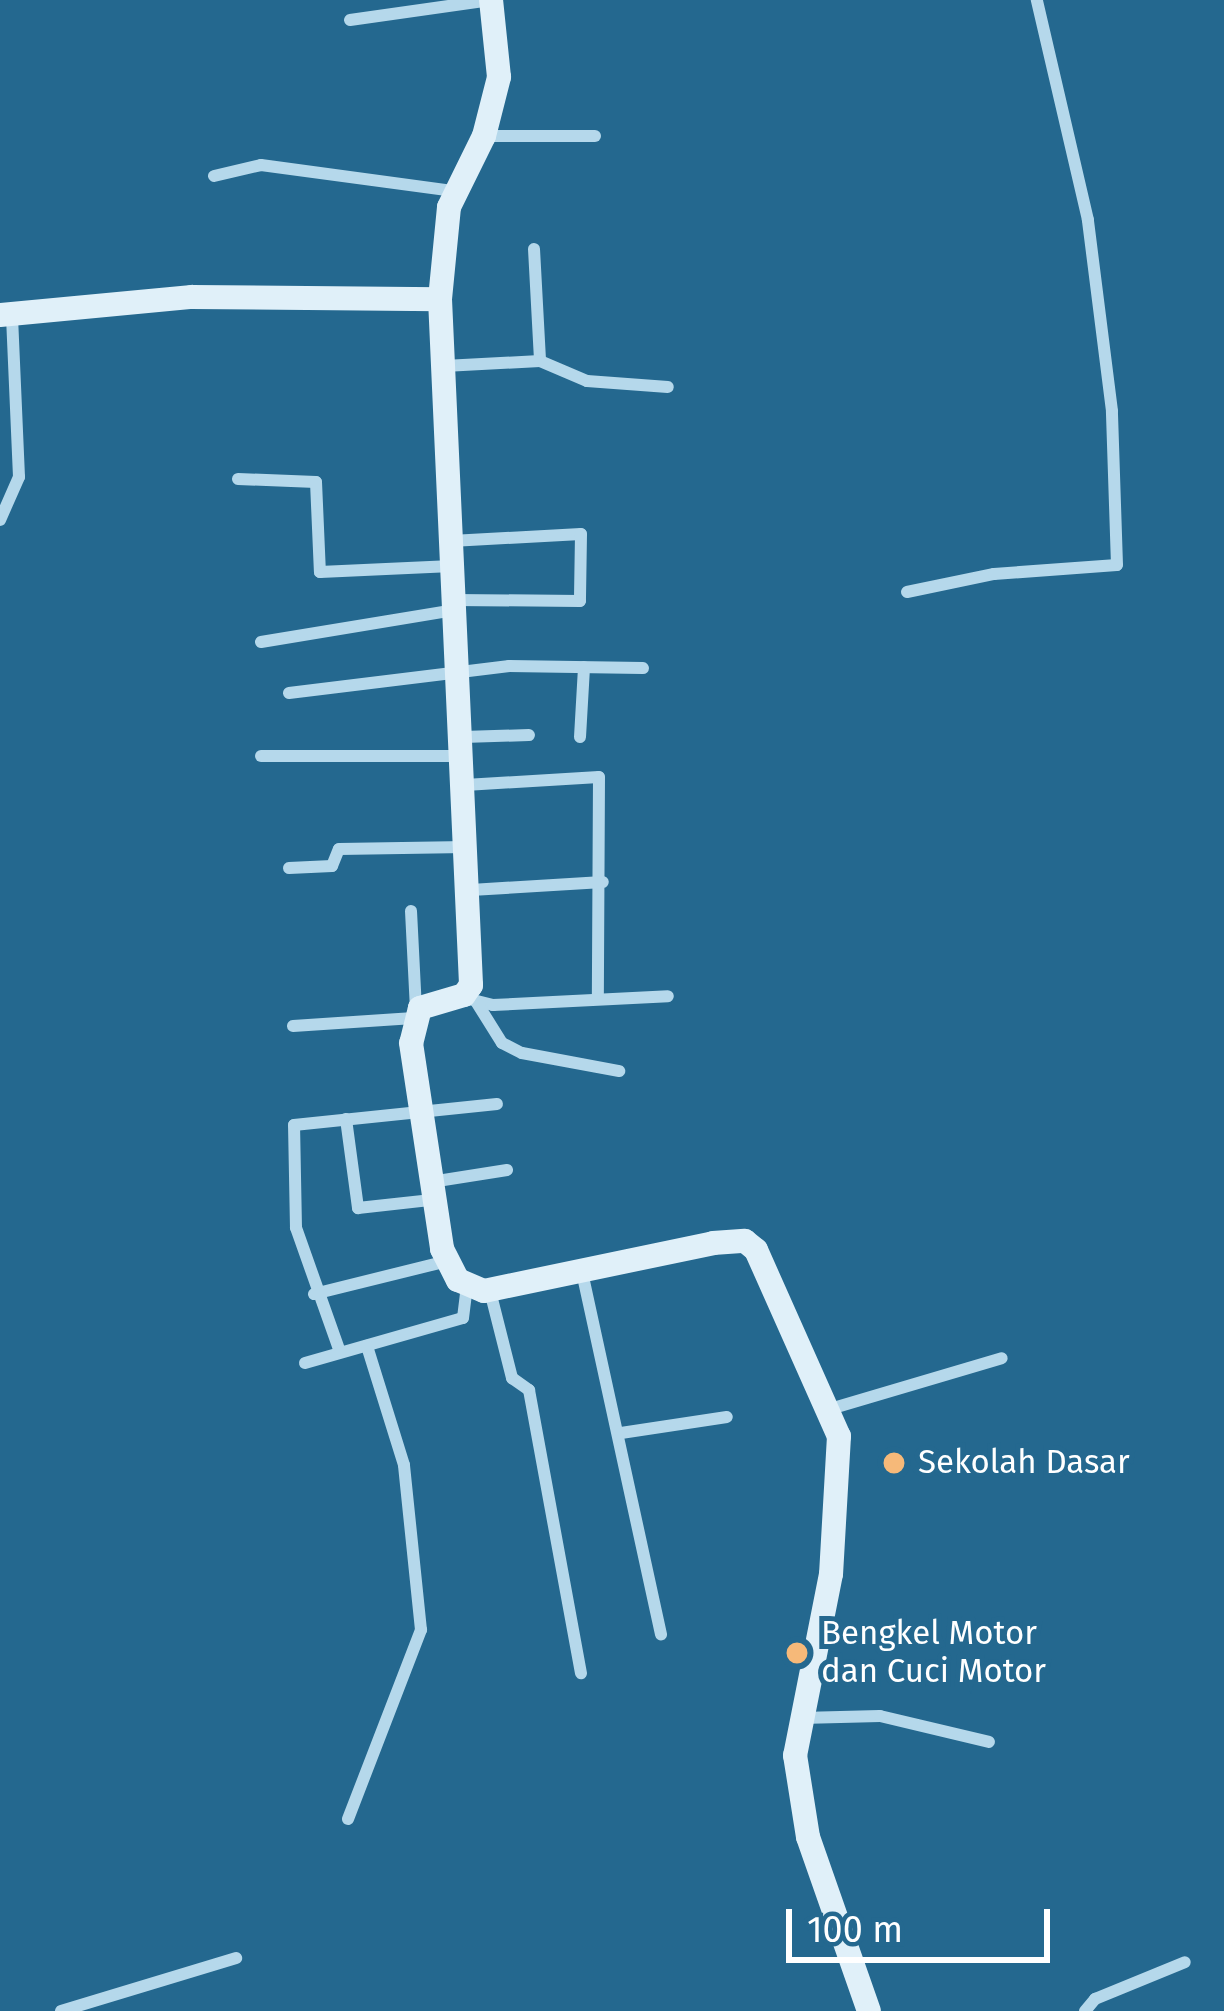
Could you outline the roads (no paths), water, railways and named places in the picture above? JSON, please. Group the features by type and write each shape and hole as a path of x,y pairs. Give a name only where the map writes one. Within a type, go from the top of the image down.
{"street":[{"path":"350,20 491,0 500,77 484,136 454,191 440,299 471,890 469,1000 502,1043 523,1053 619,1070"},
{"path":"907,592 994,574 1114,566 1112,411 1088,220 1037,0"},
{"path":"484,136 595,136"},
{"path":"214,176 261,165 454,191"},
{"path":"534,249 540,361"},
{"path":"0,520 19,478 6,315 192,297 440,299"},
{"path":"442,367 540,361 587,381 668,387"},
{"path":"238,479 316,482 320,572 581,534 580,601 454,605 261,641"},
{"path":"580,737 584,667"},
{"path":"290,693 458,673 644,668"},
{"path":"261,756 463,746 530,734"},
{"path":"465,785 599,777 603,882 598,996"},
{"path":"289,868 332,866 339,849 468,847"},
{"path":"471,890 603,882"},
{"path":"411,911 418,1112 429,1191 448,1260 479,1289 512,1378 530,1390 581,1673"},
{"path":"293,1026 415,1015 469,1000 668,996"},
{"path":"340,1352 314,1294 296,1228 294,1125 497,1104"},
{"path":"346,1119 358,1208 507,1170"},
{"path":"479,1289 745,1241 830,1409 841,1451 839,1509 795,1756 808,1837 868,2011"},
{"path":"314,1294 448,1260"},
{"path":"582,1272 621,1433 661,1634"},
{"path":"304,1363 464,1318 479,1289"},
{"path":"348,1819 422,1630 404,1465 367,1346"},
{"path":"830,1409 1002,1358"},
{"path":"621,1433 727,1417"},
{"path":"799,1718 880,1716 989,1742"},
{"path":"61,2011 236,1958"},
{"path":"1085,2011 1095,1999 1185,1962"}],"place":[{"name":"Sekolah Dasar","path":"894,1463"},
{"name":"Bengkel Motor dan Cuci Motor","path":"797,1653"}]}
